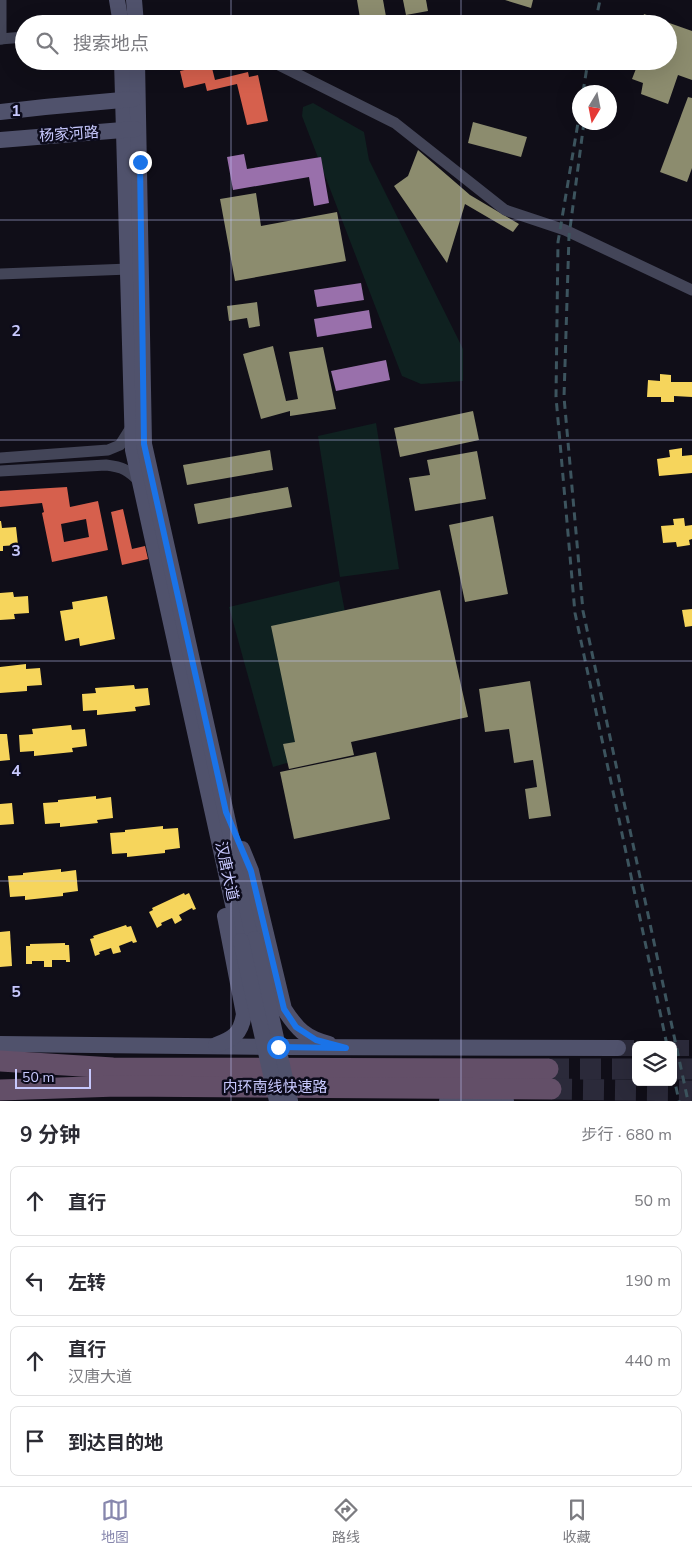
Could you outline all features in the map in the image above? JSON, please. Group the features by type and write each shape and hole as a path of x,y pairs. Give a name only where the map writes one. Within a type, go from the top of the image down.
{"highway":[{"name":"内环南线快速路","path":"0,1061 113,1068 549,1079 117,1086 0,1090"}],"main road":[{"path":"117,0 120,15"},
{"path":"134,0 135,15"},
{"name":"汉唐大道","path":"124,70 130,100 144,444 248,940"},
{"name":"汉唐大道","path":"130,100 135,70"},
{"name":"杨家河路","path":"0,112 130,100"},
{"path":"45,107 46,136"},
{"name":"汉唐大道","path":"131,130 128,268 133,450 221,814"},
{"name":"杨家河路","path":"0,140 131,130"},
{"path":"221,814 218,877 244,1014 250,1024 263,1030 275,1029 282,1022 284,1009"},
{"path":"221,814 251,871 284,1009 296,1027 316,1040 346,1048"},
{"path":"248,940 276,1101"},
{"path":"248,940 290,1101"},
{"path":"212,1046 230,1040 238,1032 244,1014"},
{"path":"0,1044 346,1048 618,1048"},
{"path":"447,1101 506,1101"}],"street":[{"path":"1,0 0,39 15,38"},
{"path":"289,70 395,124 505,210 565,230 692,290"},
{"path":"0,274 128,268"},
{"path":"0,458 108,450 120,445 132,426"},
{"path":"0,471 106,464 119,466 130,472 140,483"}],"shaded area":[{"path":"313,103 364,132 369,160 463,349 463,381 421,384 402,376 302,116 303,107"},
{"path":"376,423 399,569 340,577 318,436"},
{"path":"339,581 346,617 311,756 273,767 229,607"}],"building: 住宅":[{"path":"660,374 671,375 671,382 692,382 692,397 674,396 674,402 661,402 661,397 647,397 648,380 660,381"},
{"path":"682,448 682,456 692,455 692,473 659,476 657,459 670,457 669,450"},
{"path":"684,518 685,526 692,525 690,545 677,547 676,542 663,543 661,526 674,525 673,519"},
{"path":"0,521 2,528 16,527 18,545 3,546 3,551 0,551"},
{"path":"13,592 14,597 28,596 29,613 14,614 15,619 0,620 0,593"},
{"path":"107,596 115,639 80,646 79,638 65,641 60,611 73,609 72,602"},
{"path":"692,609 692,626 685,627 682,610"},
{"path":"26,664 26,669 40,668 42,685 27,686 27,691 0,693 0,667"},
{"path":"134,685 135,689 148,688 150,705 135,707 136,711 97,715 97,710 83,711 82,694 96,693 95,688"},
{"path":"71,725 72,730 85,729 87,746 72,748 73,752 34,756 34,751 20,752 19,735 33,734 32,729"},
{"path":"0,734 7,734 10,760 0,761"},
{"path":"96,796 96,799 111,797 113,818 97,820 98,823 60,827 60,823 45,824 43,803"},
{"path":"12,803 14,824 0,825 0,804"},
{"path":"163,826 163,829 178,828 180,848 165,850 165,853 127,857 127,853 112,854 110,833"},
{"path":"61,869 61,872 76,870 78,891 63,893 63,896 25,900 25,896 10,897 8,876"},
{"path":"184,893 185,895 189,893 196,909 193,910 192,908 179,915 182,920 175,924 172,918 161,923 162,925 157,928 149,912 153,910 152,908"},
{"path":"126,925 127,927 131,926 137,942 133,943 132,941 119,946 121,952 113,954 111,948 99,952 100,954 95,956 90,939 94,938 93,936"},
{"path":"10,931 12,966 0,967 0,932"},
{"path":"65,943 65,945 69,945 70,962 66,962 66,960 52,960 52,967 44,967 44,961 32,961 32,964 26,964 26,946 30,946 30,944"}],"building: 商业":[{"path":"212,70 215,80 248,72 249,77 258,75 268,121 247,125 237,84 207,91 205,83 184,88 180,71"},
{"path":"67,487 70,507 98,501 108,550 52,562 42,513 44,512 42,503 0,507 0,491","holes":["86,519 89,537 64,542 61,524"]},
{"path":"123,509 132,549 145,546 148,559 122,565 111,512"}],"building: 办公":[{"path":"244,154 247,169 321,157 329,203 314,206 309,177 233,190 227,157"},
{"path":"361,283 364,300 317,307 314,290"},
{"path":"369,310 372,328 317,337 314,319"},
{"path":"386,360 390,380 336,391 331,371"}],"building: 工业":[{"path":"357,0 383,0 386,15 360,15"},
{"path":"403,0 426,0 428,11 406,15"},
{"path":"505,0 533,0 531,8"},
{"path":"677,26 692,31 692,80 678,75 668,104 641,94 643,83 632,79 636,70 677,70"},
{"path":"688,97 692,98 692,168 687,182 660,172"},
{"path":"473,122 527,137 521,157 468,143"},
{"path":"418,150 470,195 519,224 513,232 465,204 447,263 394,186 408,176"},
{"path":"256,193 261,226 337,212 346,261 235,281 220,199"},
{"path":"257,302 260,326 249,328 247,318 229,321 227,306"},
{"path":"273,346 286,401 298,399 289,352 323,347 336,409 290,416 290,411 261,419 243,354"},
{"path":"473,411 479,440 400,457 394,428"},
{"path":"270,450 273,470 187,485 183,465"},
{"path":"477,451 486,499 415,511 409,478 430,475 427,460"},
{"path":"288,487 292,507 198,524 194,504"},
{"path":"493,516 508,594 465,602 449,525"},
{"path":"440,590 468,717 351,742 354,755 289,769 283,744 295,742 271,626"},
{"path":"530,681 551,816 529,819 525,789 537,787 533,760 514,763 509,729 485,732 479,689"},
{"path":"376,752 390,819 294,839 280,772"}],"tunnel":[{"path":"618,1048 632,1048"},
{"path":"677,1048 692,1048"},
{"path":"548,1069 632,1069"},
{"path":"677,1069 692,1069"},
{"path":"551,1089 692,1091"}],"railway":[{"path":"597,15 600,0"},
{"path":"584,85 587,70"},
{"path":"577,130 558,242 556,397 575,613 666,1041"},
{"path":"583,130 569,236 564,397 583,611 688,1101"},
{"path":"676,1086 679,1101"}],"route":[{"path":"140,162 144,444 226,812 251,871 284,1009 296,1027 316,1040 346,1048 278,1047"}]}
